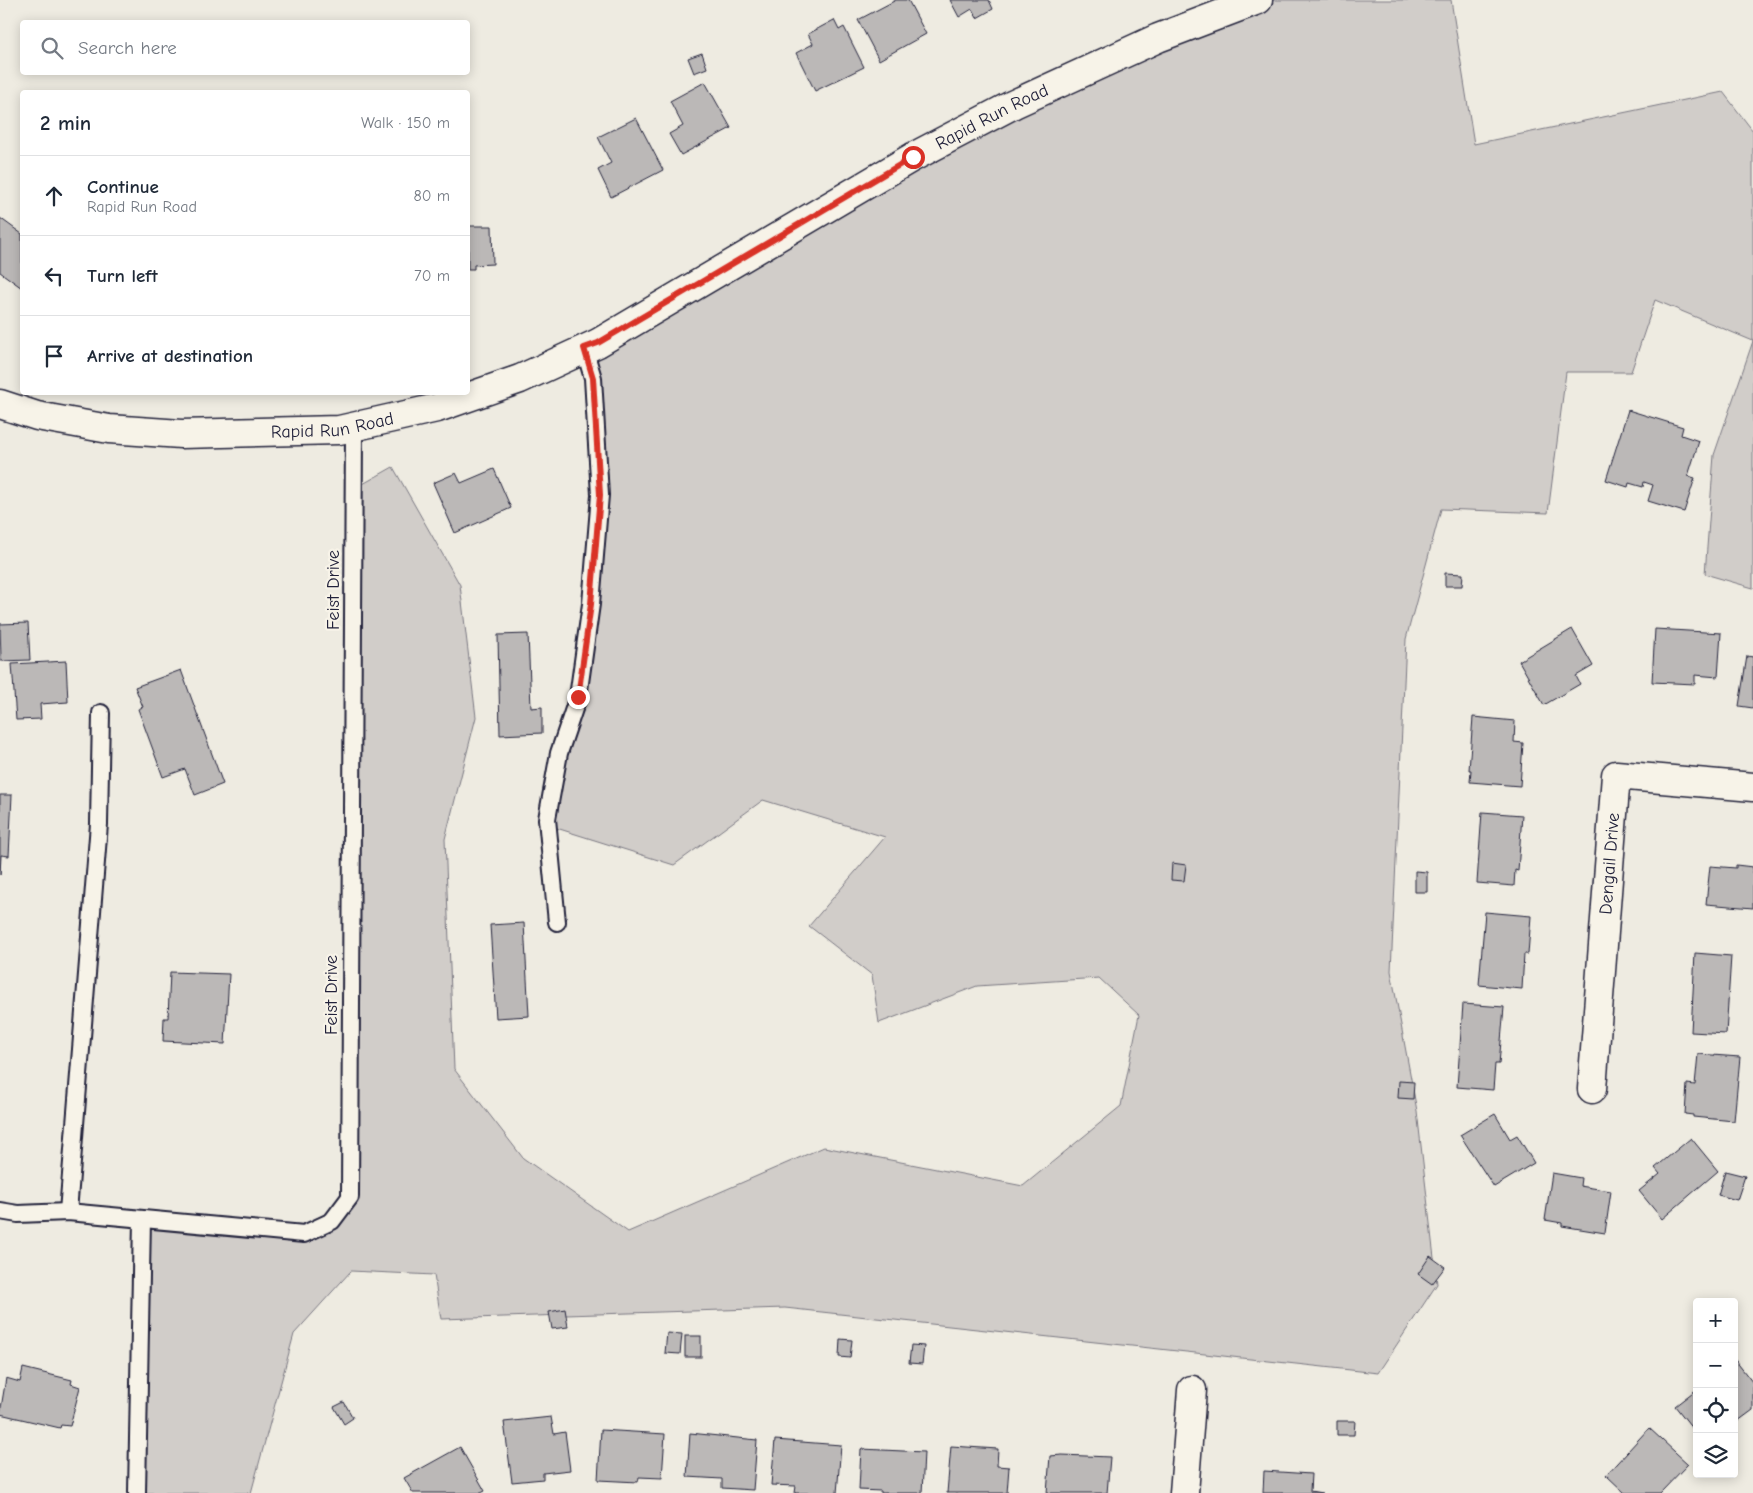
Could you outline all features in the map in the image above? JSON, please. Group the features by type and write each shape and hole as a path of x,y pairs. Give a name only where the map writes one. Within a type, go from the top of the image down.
{"street":[{"name":"Rapid Run Road","path":"0,404 37,416 109,429 181,434 339,430 447,405 520,379 598,343 913,157 1014,104 1158,38 1258,0"},
{"name":"Dengail Drive","path":"1592,1089 1616,774 1753,787"},
{"path":"1184,1493 1192,1390"}],"lane":[{"path":"557,922 547,819 559,753 578,697 591,604 600,495 593,378 584,348"},
{"name":"Feist Drive","path":"0,1211 18,1214 68,1212 304,1234 332,1221 350,1197 354,428"},
{"path":"68,1212 99,824 101,713"},
{"path":"137,1493 142,1219"}],"shaded area":[{"path":"1258,0 1451,0 1474,144 1723,92 1753,131 1753,341 1655,300 1631,372 1566,372 1548,513 1441,509 1406,639 1391,971 1417,1111 1437,1284 1378,1373 785,1308 441,1319 434,1275 351,1271 294,1334 251,1493 137,1493 142,1219 304,1234 350,1197 354,489 393,467 460,585 476,717 445,839 454,1069 523,1158 628,1232 824,1147 1023,1186 1121,1106 1139,1015 1099,978 977,986 879,1023 872,975 809,926 885,837 763,800 674,865 550,826 591,574 598,343 913,157"},
{"path":"1753,341 1753,588 1705,574 1714,455"}],"building":[{"path":"896,0 908,0 926,34 879,60 858,20"},
{"path":"950,0 989,0 993,9 977,18 972,9 959,17"},
{"path":"834,20 839,30 844,27 864,67 815,91 796,53 813,44 808,34"},
{"path":"702,53 707,68 694,73 688,58"},
{"path":"705,82 731,128 681,155 669,134 683,126 670,101"},
{"path":"636,118 663,170 611,197 598,170 611,163 598,137"},
{"path":"0,218 20,233 20,287 0,272"},
{"path":"470,226 492,226 493,264 474,265 474,269 470,269"},
{"path":"1628,410 1683,427 1681,435 1699,441 1688,476 1695,478 1684,512 1648,501 1653,485 1644,482 1643,487 1629,483 1628,487 1606,480"},
{"path":"494,469 511,508 455,533 433,483 456,473 461,483"},
{"path":"1445,573 1463,574 1462,586 1445,586"},
{"path":"28,623 30,660 1,661 0,624"},
{"path":"1572,629 1593,666 1576,676 1580,684 1544,705 1519,661"},
{"path":"1655,629 1721,633 1718,677 1695,675 1695,684 1652,682"},
{"path":"528,634 531,708 542,707 542,733 500,735 498,635"},
{"path":"1747,656 1753,657 1753,708 1739,706"},
{"path":"66,661 68,702 40,704 41,719 16,720 12,664"},
{"path":"181,670 223,784 195,795 185,769 163,777 138,709 143,707 135,687"},
{"path":"1473,717 1515,721 1514,742 1523,743 1520,786 1470,782 1471,770 1469,770"},
{"path":"0,795 12,795 9,856 1,855 0,875"},
{"path":"1482,812 1522,815 1518,871 1515,870 1514,886 1477,883"},
{"path":"1172,863 1186,865 1184,881 1171,880"},
{"path":"1736,865 1753,867 1753,908 1706,904 1710,866 1736,868"},
{"path":"1415,871 1427,872 1427,892 1415,892"},
{"path":"1485,912 1531,916 1528,954 1524,954 1522,989 1479,985"},
{"path":"524,923 529,1016 496,1018 490,925"},
{"path":"1695,953 1731,956 1726,1034 1691,1032"},
{"path":"170,972 229,974 225,1044 163,1041 164,1018 168,1018"},
{"path":"1463,1004 1504,1007 1499,1064 1495,1064 1493,1090 1457,1087"},
{"path":"1698,1054 1740,1057 1734,1121 1693,1117 1693,1115 1685,1114 1687,1084 1695,1085"},
{"path":"1399,1081 1414,1082 1413,1099 1398,1098"},
{"path":"1495,1114 1510,1139 1517,1135 1534,1163 1494,1187 1460,1135"},
{"path":"1691,1138 1718,1171 1662,1219 1639,1191 1660,1174 1655,1168"},
{"path":"1725,1171 1745,1176 1737,1200 1718,1195"},
{"path":"1552,1173 1581,1178 1580,1186 1611,1191 1605,1233 1562,1226 1562,1223 1545,1220"},
{"path":"1430,1256 1445,1267 1432,1284 1418,1274"},
{"path":"565,1309 568,1327 552,1329 549,1312"},
{"path":"667,1333 682,1334 680,1354 665,1353"},
{"path":"685,1336 701,1336 701,1357 685,1357"},
{"path":"840,1339 852,1340 850,1358 839,1357"},
{"path":"911,1345 924,1346 922,1364 909,1363"},
{"path":"1738,1364 1753,1383 1753,1410 1738,1421"},
{"path":"23,1368 72,1380 71,1384 80,1387 70,1426 61,1425 60,1428 0,1414 6,1378 20,1382"},
{"path":"1693,1392 1693,1429 1675,1406"},
{"path":"344,1402 353,1418 344,1424 334,1407"},
{"path":"551,1417 554,1434 565,1432 570,1470 543,1473 543,1479 512,1482 504,1422"},
{"path":"1337,1421 1355,1421 1354,1435 1337,1435"},
{"path":"1649,1428 1688,1464 1660,1493 1625,1493 1606,1475"},
{"path":"601,1430 665,1434 662,1478 639,1477 638,1482 598,1480"},
{"path":"690,1433 757,1440 753,1490 722,1488 722,1479 687,1477"},
{"path":"775,1440 841,1445 837,1493 795,1493 796,1486 771,1485"},
{"path":"951,1446 998,1449 997,1466 1009,1467 1007,1493 947,1493"},
{"path":"460,1447 485,1491 481,1493 413,1493 404,1478"},
{"path":"861,1449 924,1452 922,1493 881,1493 881,1491 859,1490"},
{"path":"1050,1456 1110,1457 1107,1493 1047,1493"},
{"path":"1264,1471 1311,1474 1310,1491 1322,1493 1263,1493"}],"route":[{"path":"578,697 591,604 600,495 593,378 584,348 598,343 913,157"}]}
